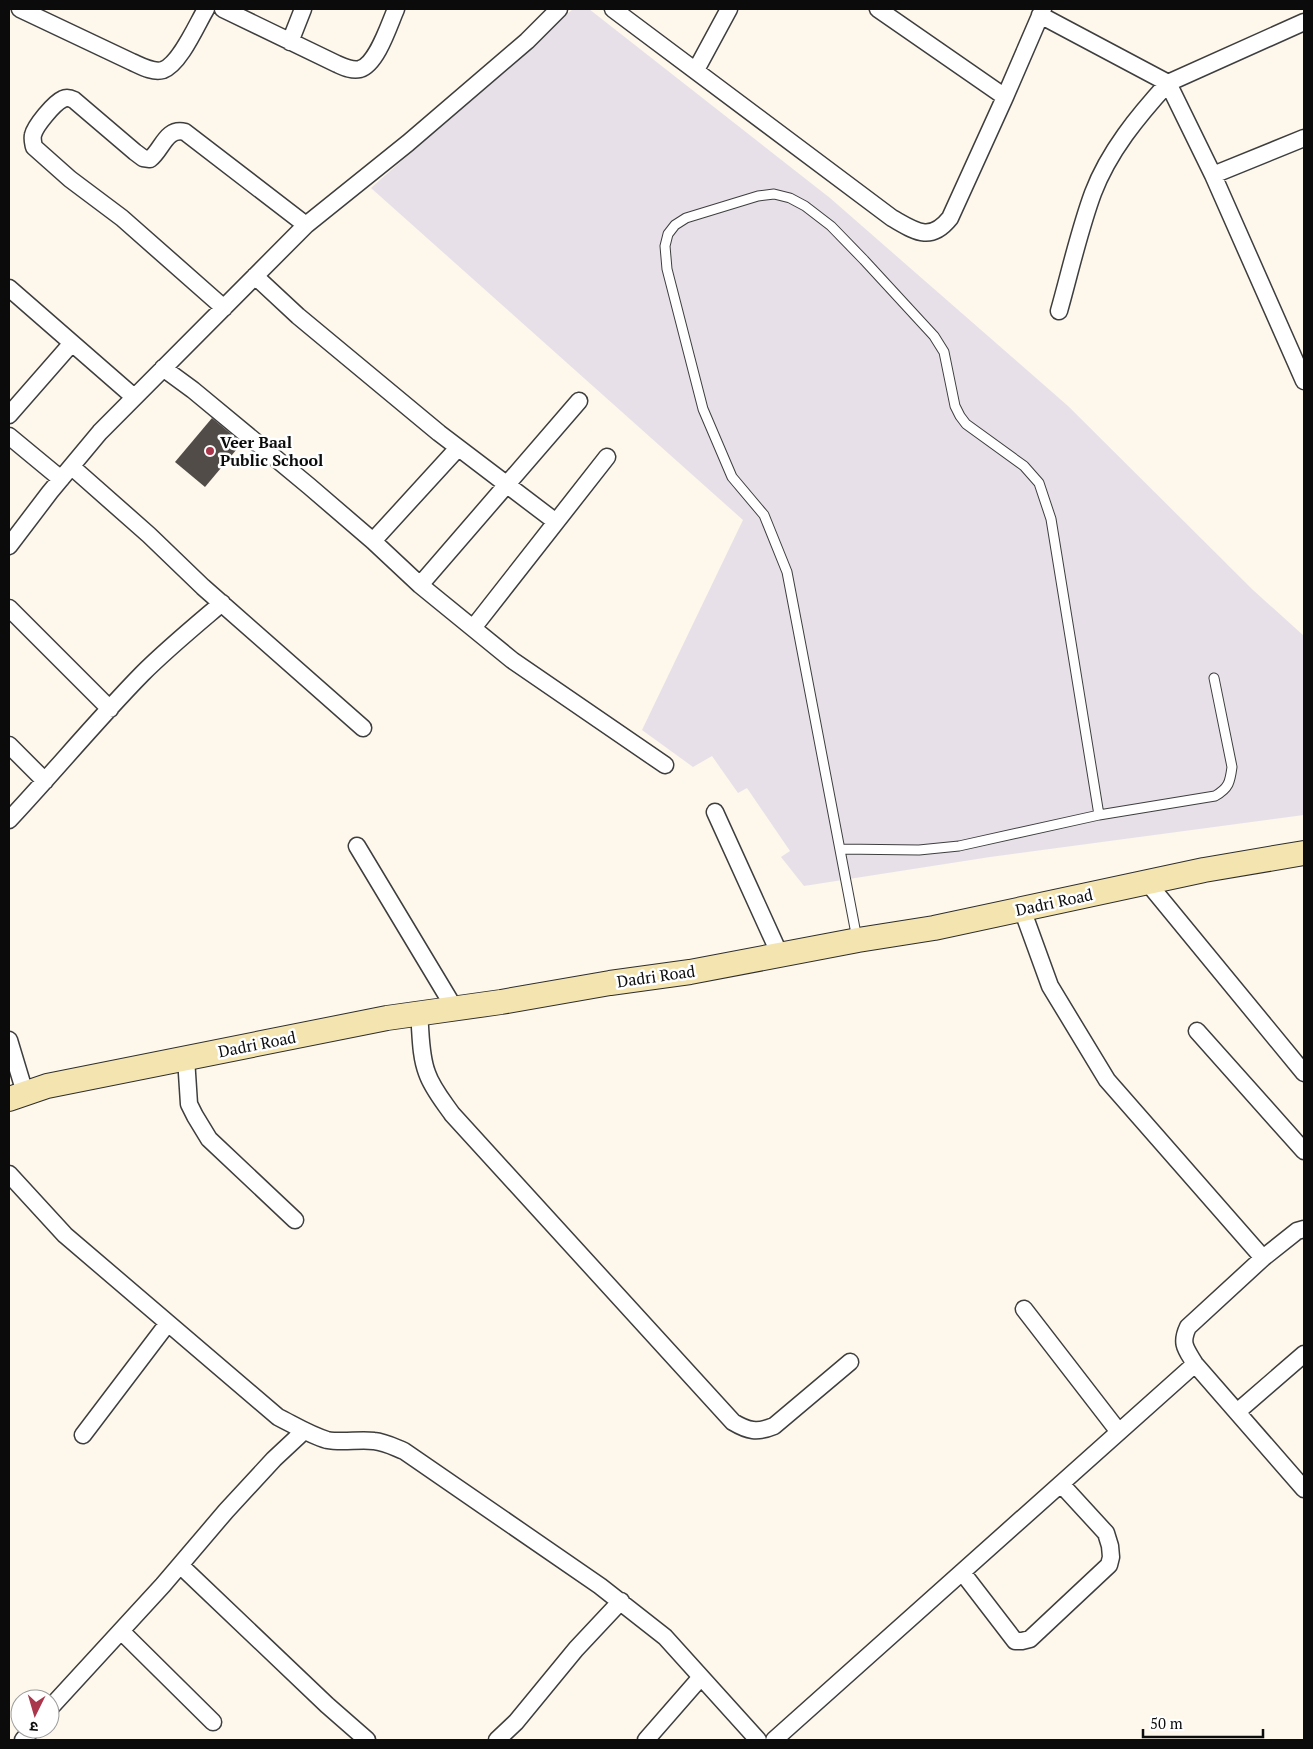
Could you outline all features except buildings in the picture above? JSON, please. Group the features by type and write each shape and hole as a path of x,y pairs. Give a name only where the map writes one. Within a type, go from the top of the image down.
{"main road":[{"name":"Dadri Road","path":"17,1096 47,1086 378,1020 690,972 780,954 934,928 1204,870 1304,854"}],"street":[{"path":"20,9 150,70 162,70 171,65 180,54 206,9"},
{"path":"223,9 349,69 359,69 370,63 396,9"},
{"path":"290,42 303,9"},
{"path":"9,545 100,432 306,226 408,143 527,41 559,9"},
{"path":"613,9 892,218 910,228 928,234 942,229 950,218 1041,12 1168,83 1213,175 1304,381"},
{"path":"696,70 729,9"},
{"path":"878,9 1005,97"},
{"path":"1059,311 1093,193 1109,159 1134,121 1168,83 1304,22"},
{"path":"224,308 122,218 70,179 39,152 32,140 33,133 57,103 69,97 74,100 135,152 146,159 154,156 166,138 174,132 180,130 185,132 306,226"},
{"path":"1213,175 1303,142"},
{"path":"255,276 298,316 458,448 556,522"},
{"path":"9,288 134,397"},
{"path":"9,415 72,343"},
{"path":"163,368 193,390 373,541 420,586 512,660 665,765"},
{"path":"420,586 579,401"},
{"path":"9,436 66,473 149,535 222,603 363,728"},
{"path":"373,541 458,448"},
{"path":"473,628 607,457"},
{"path":"9,820 110,709 173,644 222,603"},
{"path":"9,608 110,709"},
{"path":"9,745 44,781"},
{"path":"714,812 780,954"},
{"path":"357,846 455,1009"},
{"path":"1147,882 1304,1073"},
{"path":"1022,908 1050,986 1106,1080 1263,1258"},
{"path":"419,1014 423,1060 427,1075 438,1095 452,1114 733,1422 746,1430 763,1431 774,1426 850,1362"},
{"path":"1197,1031 1304,1151"},
{"path":"9,1040 15,1056 17,1096"},
{"path":"186,1058 189,1104 201,1128 209,1139 294,1220"},
{"path":"9,1174 65,1234 278,1417 304,1431 328,1440 373,1441 386,1443 404,1451 621,1601 665,1638 758,1740"},
{"path":"1304,1229 1297,1231 1263,1258 1188,1327 1184,1335 1183,1344 1195,1364 1304,1489"},
{"path":"1024,1309 1119,1432"},
{"path":"83,1435 168,1323"},
{"path":"1237,1412 1304,1354"},
{"path":"774,1740 1195,1364"},
{"path":"60,1697 180,1565 232,1504 274,1459 304,1431"},
{"path":"962,1572 1015,1641 1030,1639 1109,1565 1111,1557 1106,1533 1061,1484"},
{"path":"180,1565 327,1705 367,1740"},
{"path":"497,1740 516,1722 576,1649 621,1601"},
{"path":"121,1630 214,1722"},
{"path":"646,1740 701,1677"}],"lane":[{"path":"858,940 787,572 764,514 732,477 704,409 667,269 665,246 668,234 675,225 686,218 758,196 774,194 790,198 805,206 831,226 934,336 944,352 955,406 966,424 1024,466 1039,483 1051,519 1099,816"},
{"path":"841,849 919,850 959,846 1099,816 1215,796 1225,790 1230,779 1232,767 1214,678"}],"shaded area":[{"path":"573,9 589,9 830,198 1068,406 1253,590 1304,636 1304,815 990,857 804,886 781,857 790,851 747,788 738,793 712,756 693,767 642,730 743,520 371,188"}],"place":[{"name":"Veer Baal Public School","path":"210,451"}]}
